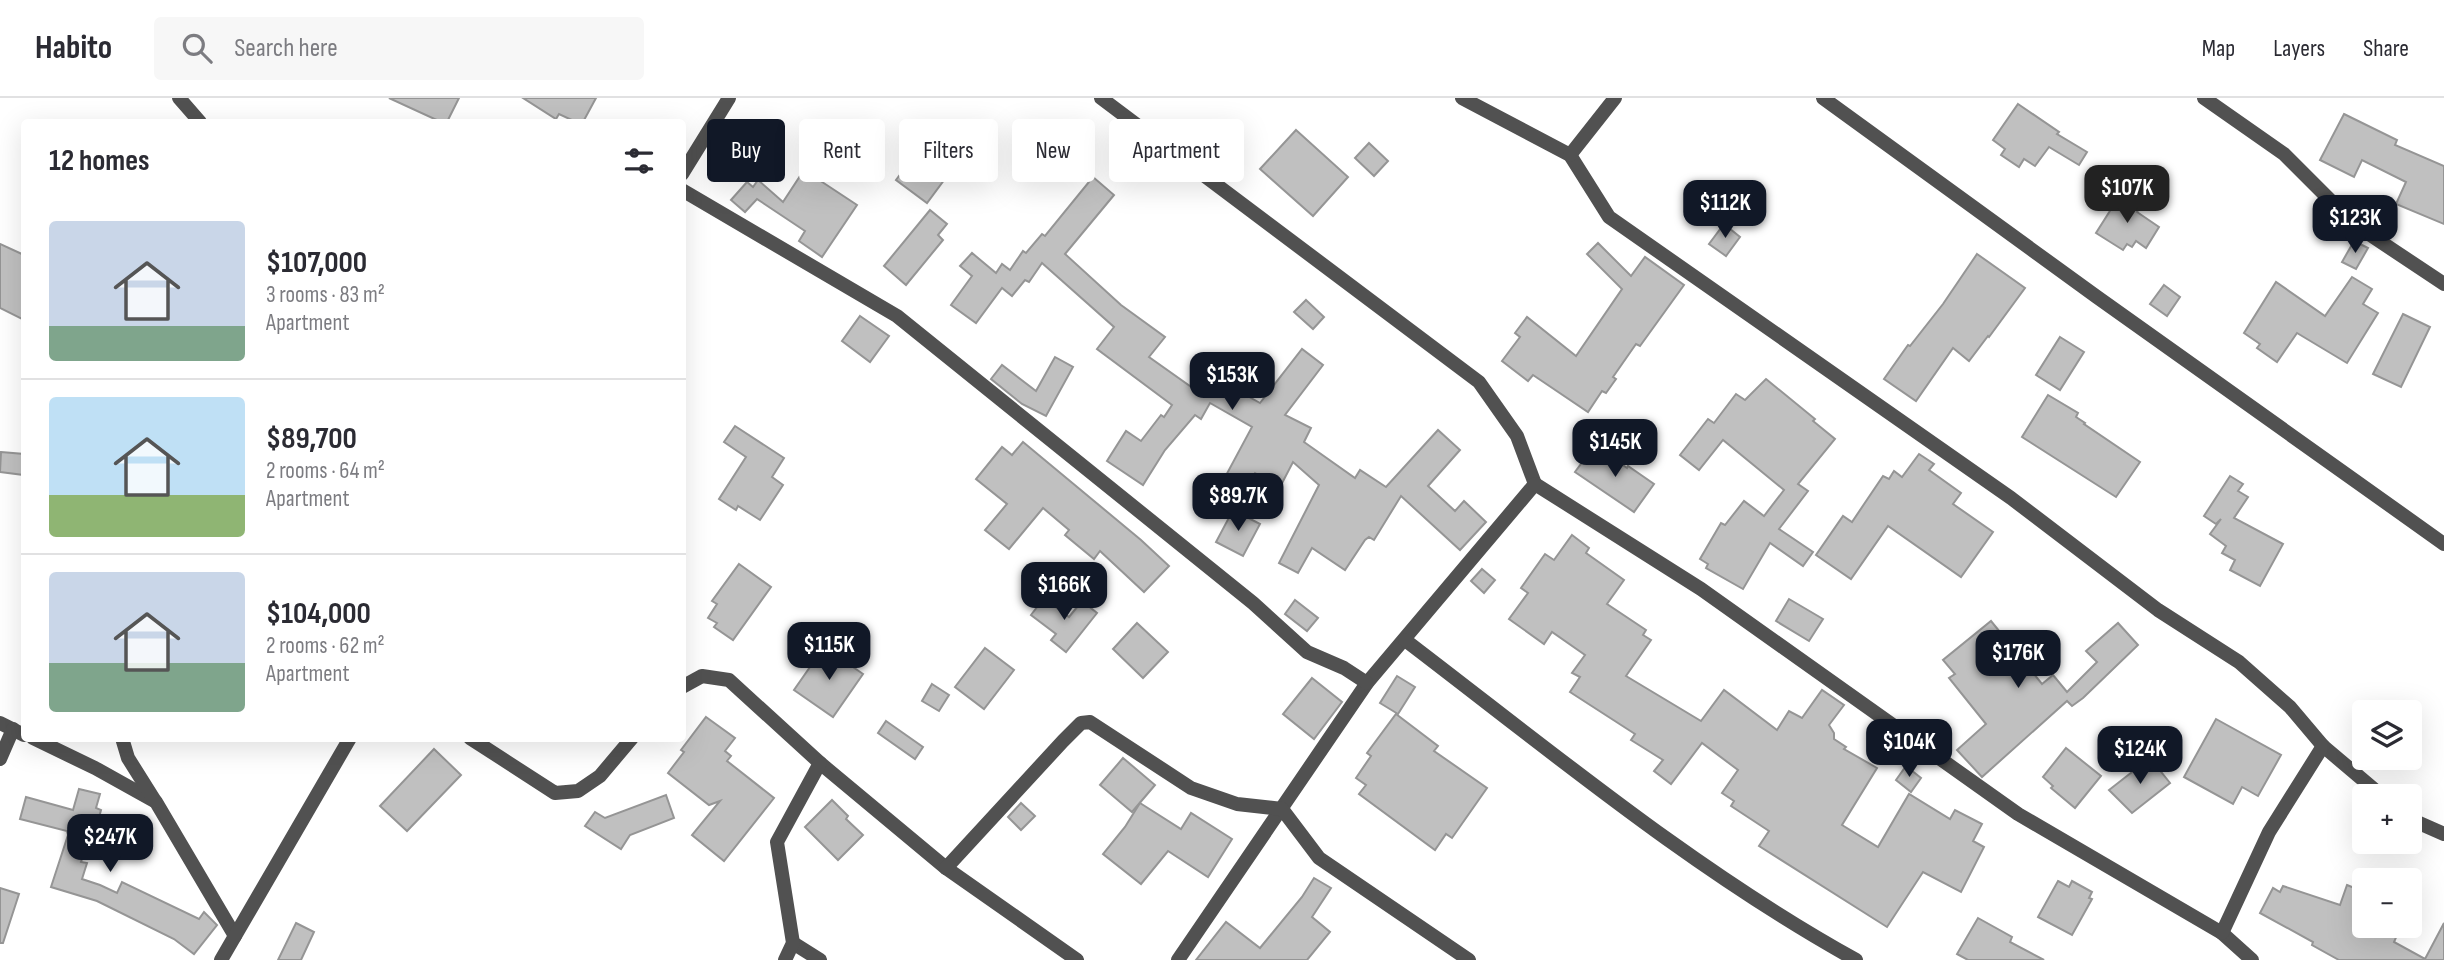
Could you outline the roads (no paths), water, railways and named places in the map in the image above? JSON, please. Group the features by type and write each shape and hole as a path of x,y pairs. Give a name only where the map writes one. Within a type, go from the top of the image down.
{"street":[{"path":"179,98 197,119"},
{"path":"686,168 729,98"},
{"path":"1101,98 1479,382 1517,436 1535,484 1701,589 2018,814 2222,933 2252,960"},
{"path":"1462,98 1570,155 1609,217 2011,498 2158,610 2239,662 2290,707 2323,746 2368,784"},
{"path":"1570,155 1615,98"},
{"path":"1823,98 2097,298 2444,544"},
{"path":"2204,98 2284,154 2354,224 2444,284"},
{"path":"686,192 897,316 1253,603 1307,652 1344,668 1367,683"},
{"path":"1178,960 1367,683 1535,484"},
{"path":"1405,640 1679,850 1856,960"},
{"path":"686,685 702,676 729,680 820,763 946,868 1077,960"},
{"path":"946,868 1081,723 1090,722 1191,788 1237,804 1282,809 1319,858 1469,960"},
{"path":"0,759 12,729"},
{"path":"41,742 156,802"},
{"path":"123,742 128,758 234,936"},
{"path":"221,960 348,742"},
{"path":"476,742 555,793 578,791 589,784 600,776 629,742"},
{"path":"2222,933 2269,832 2323,746"},
{"path":"785,960 793,943 776,842 820,763"},
{"path":"2422,824 2444,834"},
{"path":"793,943 820,960"}]}
